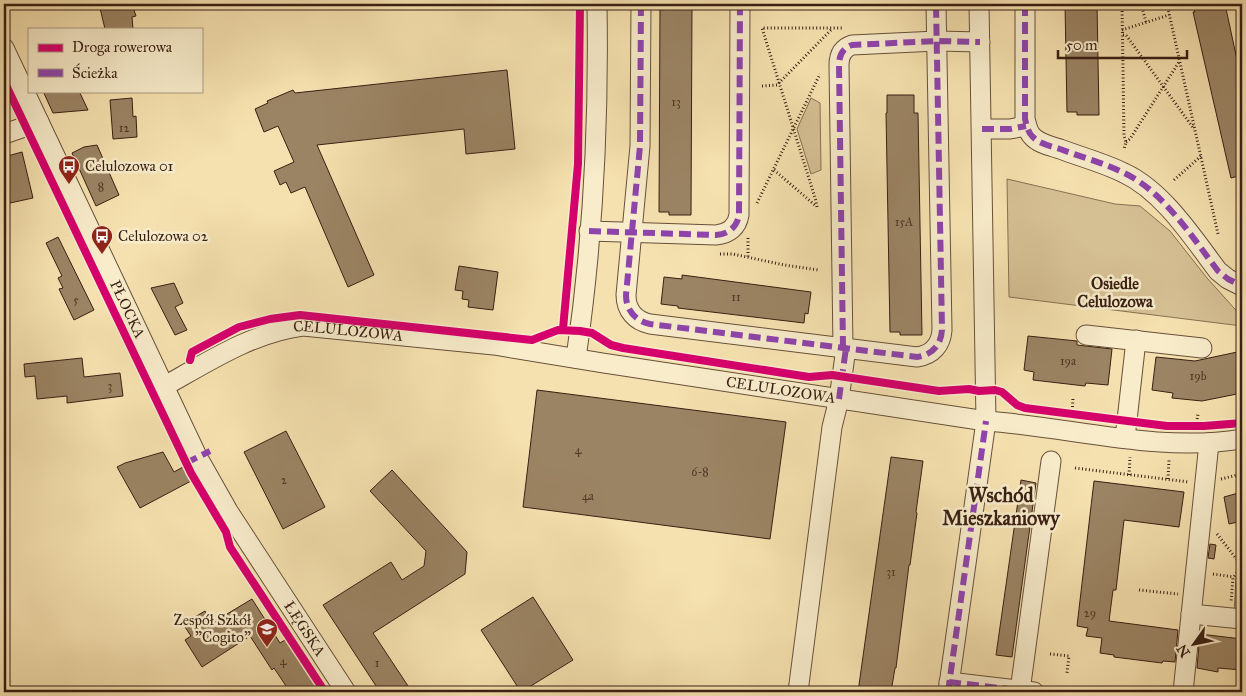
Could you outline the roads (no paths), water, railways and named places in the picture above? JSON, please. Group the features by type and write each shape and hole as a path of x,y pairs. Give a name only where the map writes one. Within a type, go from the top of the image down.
{"street":[{"path":"576,358 594,173 597,4"},
{"path":"641,4 640,146 626,301 629,309 639,320 650,324 917,357 933,351 942,336 936,4"},
{"path":"589,231 722,235 732,230 738,221 740,4"},
{"path":"979,4 986,421 949,687 1027,691 1051,461"},
{"path":"1025,4 1026,126 1032,136 1037,140 1124,172 1146,186 1172,211 1218,271 1242,286"},
{"path":"798,692 832,427 839,399 844,348 838,60 843,50 852,45 937,41 980,42"},
{"name":"PŁOCKA","path":"4,48 164,387 214,488 262,565"},
{"path":"4,134 39,122"},
{"path":"982,129 1026,126"},
{"name":"CELULOZOWA","path":"164,387 262,336 286,328 303,326 494,345 986,421 1015,423 1126,438 1167,442 1209,443 1242,439"},
{"path":"1086,334 1202,348"},
{"path":"1126,438 1136,340"},
{"path":"1183,692 1209,443"},
{"name":"ŁĘGSKA","path":"262,565 346,692"},
{"path":"1192,605 1236,618"}],"place":[{"name":"Celulozowa 01","path":"69,185"},
{"name":"Celulozowa 02","path":"102,255"},
{"name":"Zespół Szkół \"Cogito\"","path":"267,648"}],"district":[{"name":"Osiedle Celulozowa","path":"1115,292"},
{"name":"Wschód Mieszkaniowy","path":"1001,506"}]}
